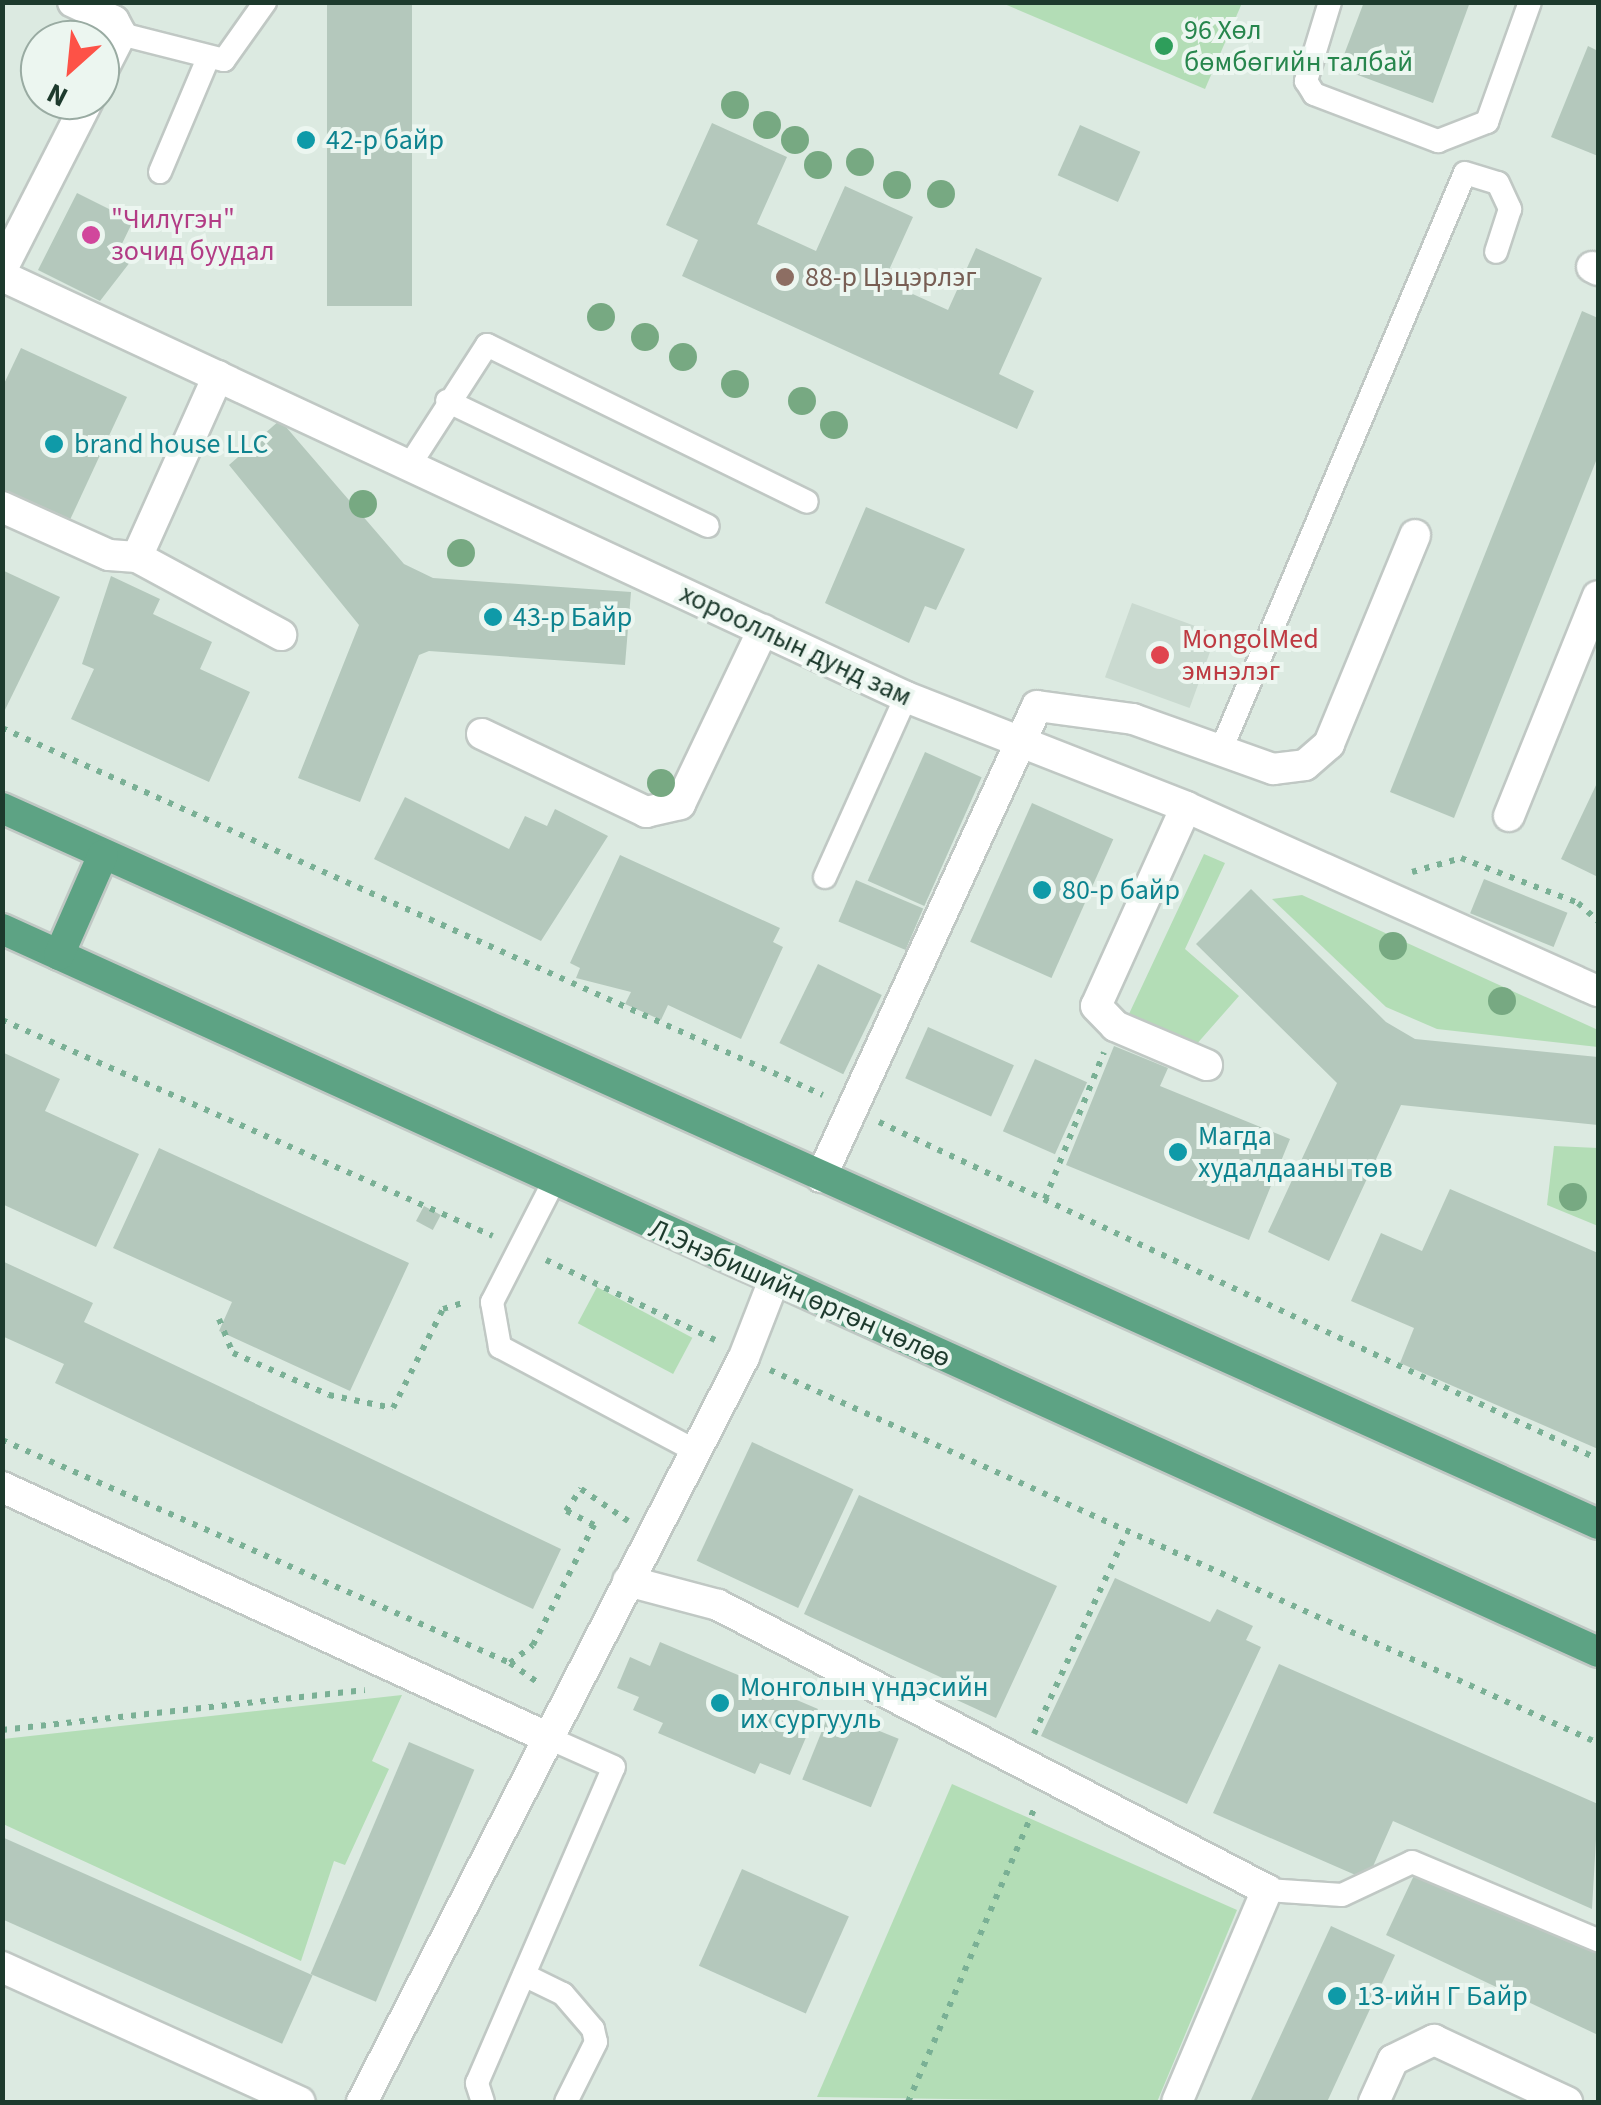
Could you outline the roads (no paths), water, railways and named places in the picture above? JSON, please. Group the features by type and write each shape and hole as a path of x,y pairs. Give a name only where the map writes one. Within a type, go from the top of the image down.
{"main road":[{"path":"2,808 1598,1524"},
{"path":"58,955 103,855"},
{"name":"Л.Энэбишийн өргөн чөлөө","path":"2,930 553,1183 1598,1652"}],"street":[{"path":"73,2 99,20"},
{"path":"2,272 78,120"},
{"name":"хорооллын дунд зам","path":"2,272 906,697 1018,736 1186,807 1598,992"},
{"path":"137,557 218,376"},
{"path":"2,507 109,556 137,557 281,635"},
{"path":"821,1177 857,1111 1018,736 1049,701 1273,769 1318,757 1415,535"},
{"path":"1510,816 1591,637 1598,596"},
{"path":"482,734 646,812 680,804 762,630"},
{"path":"1186,807 1096,1006 1116,1026 1208,1065"},
{"path":"362,2102 551,1739 692,1449 744,1357 774,1280"},
{"path":"2,1487 551,1739"},
{"path":"628,1581 718,1605 1267,1890 1177,2102"},
{"path":"2,1967 300,2102"},
{"path":"1374,2102 1392,2060 1434,2040 1567,2102"}],"lane":[{"path":"120,34 207,62 240,48 265,2"},
{"path":"1330,2 1306,81 1314,94 1438,141 1487,122 1530,2"},
{"path":"160,172 207,62"},
{"path":"1220,750 1466,173 1498,182 1510,208 1496,252"},
{"path":"409,466 472,356 487,345 507,348 806,502"},
{"path":"446,401 708,526"},
{"path":"825,876 906,697"},
{"path":"553,1183 492,1302 500,1348 692,1449"},
{"path":"483,2102 477,2083 614,1767 551,1739"},
{"path":"1267,1890 1342,1895 1412,1862 1598,1940"},
{"path":"524,1976 563,1994 592,2029 596,2042 566,2102"}],"place":[{"name":"96 Хөл бөмбөгийн талбай","path":"1164,46"},
{"name":"42-p байр","path":"306,140"},
{"name":"\"Чилүгэн\" зочид буудал","path":"91,235"},
{"name":"88-р Цэцэрлэг","path":"785,277"},
{"name":"brand house LLC","path":"54,444"},
{"name":"43-р Байр","path":"493,617"},
{"name":"MongolMed эмнэлэг","path":"1160,655"},
{"name":"80-р байр","path":"1042,890"},
{"name":"Магда худалдааны төв","path":"1178,1152"},
{"name":"Монголын үндэсийн их сургууль","path":"720,1703"},
{"name":"13-ийн Г Байр","path":"1337,1996"}]}
